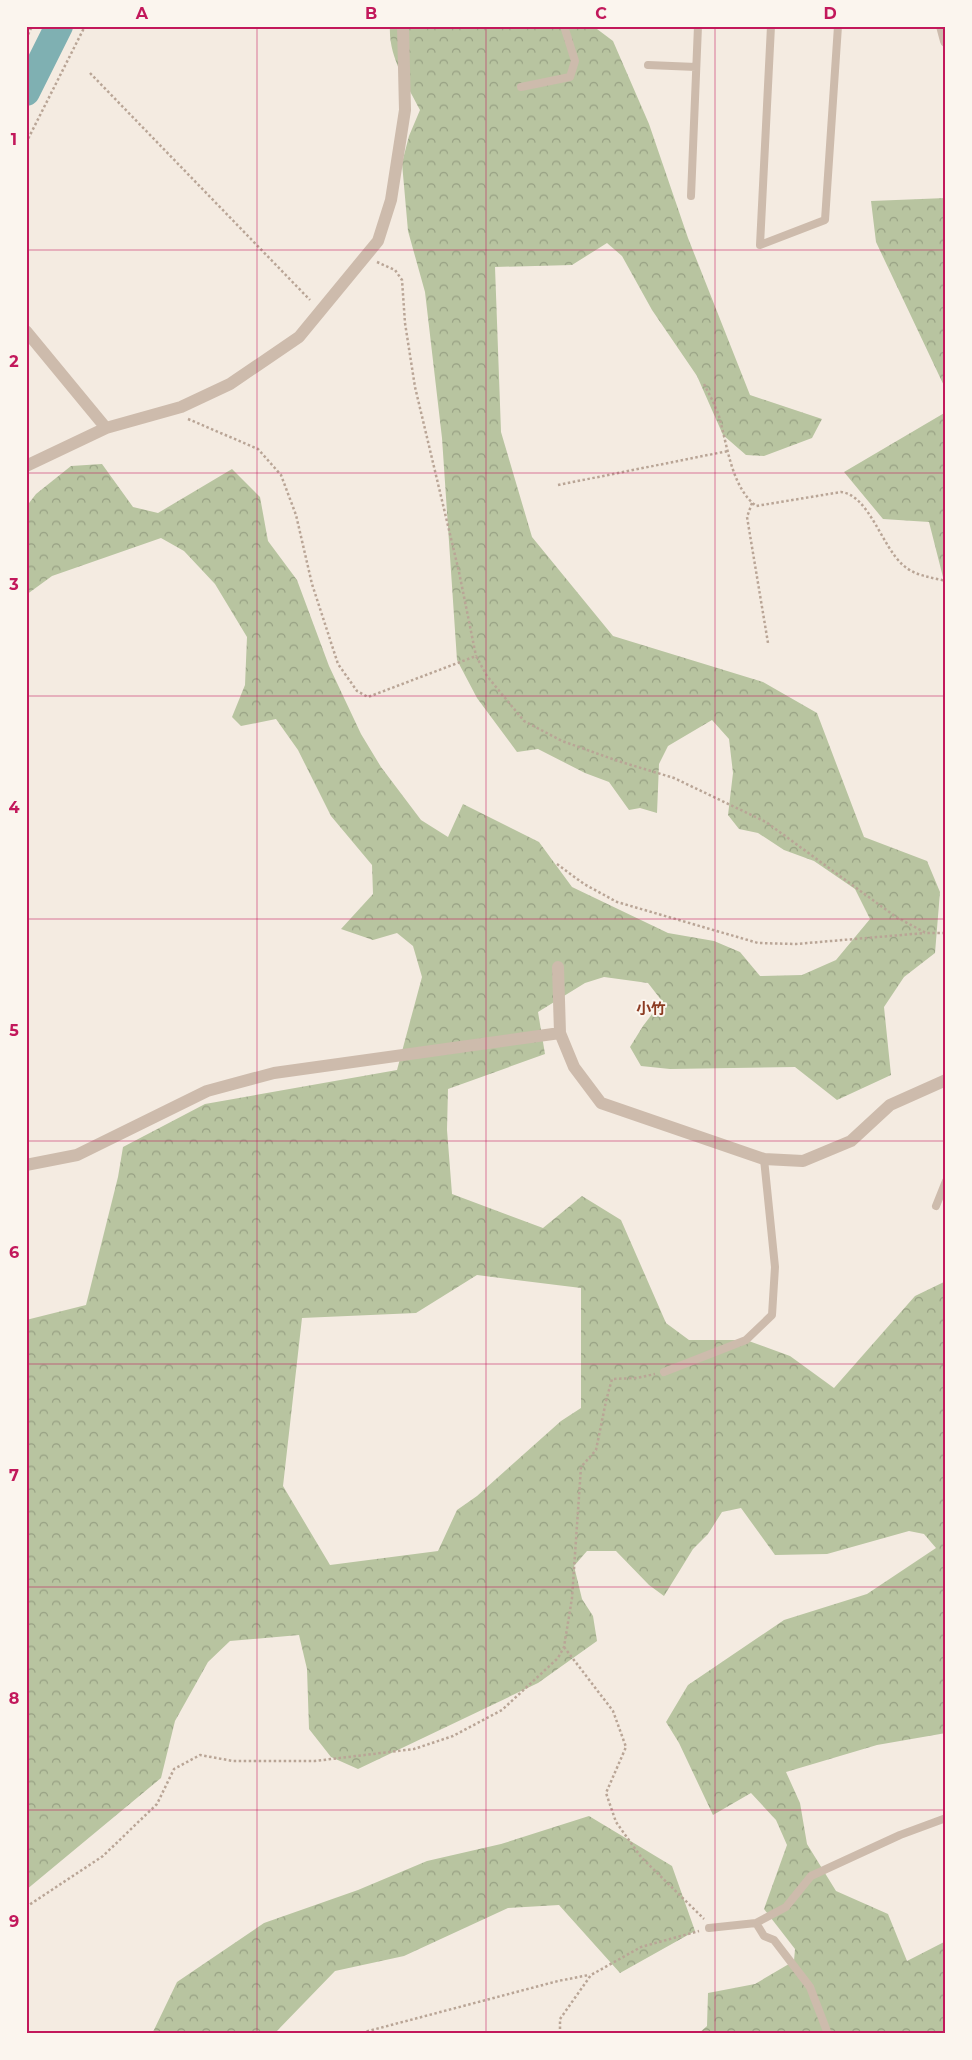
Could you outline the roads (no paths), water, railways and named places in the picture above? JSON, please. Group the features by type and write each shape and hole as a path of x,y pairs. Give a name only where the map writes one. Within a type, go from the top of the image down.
{"street":[{"path":"26,466 106,428 181,407 230,384 298,337 378,241 391,200 405,110 403,26"},
{"path":"944,27 946,41"},
{"path":"26,331 106,428"},
{"path":"558,967 560,1033 574,1067 601,1103 764,1159 803,1161 851,1141 890,1105 946,1080"},
{"path":"26,1165 77,1155 207,1091 274,1073 560,1033"}],"lane":[{"path":"521,88 570,77 575,61 564,26"},
{"path":"691,196 698,26"},
{"path":"772,26 760,245 825,220 838,26"},
{"path":"648,65 696,66"},
{"path":"664,1372 746,1340 772,1315 775,1267 764,1159"},
{"path":"936,1206 946,1181"},
{"path":"709,1928 756,1923 786,1907 811,1876 900,1835 946,1818"},
{"path":"756,1923 764,1936 774,1940 810,1987 828,2034"}],"waterway":[{"path":"26,92 59,26"}],"district":[{"name":"小竹","path":"651,1009"}]}
